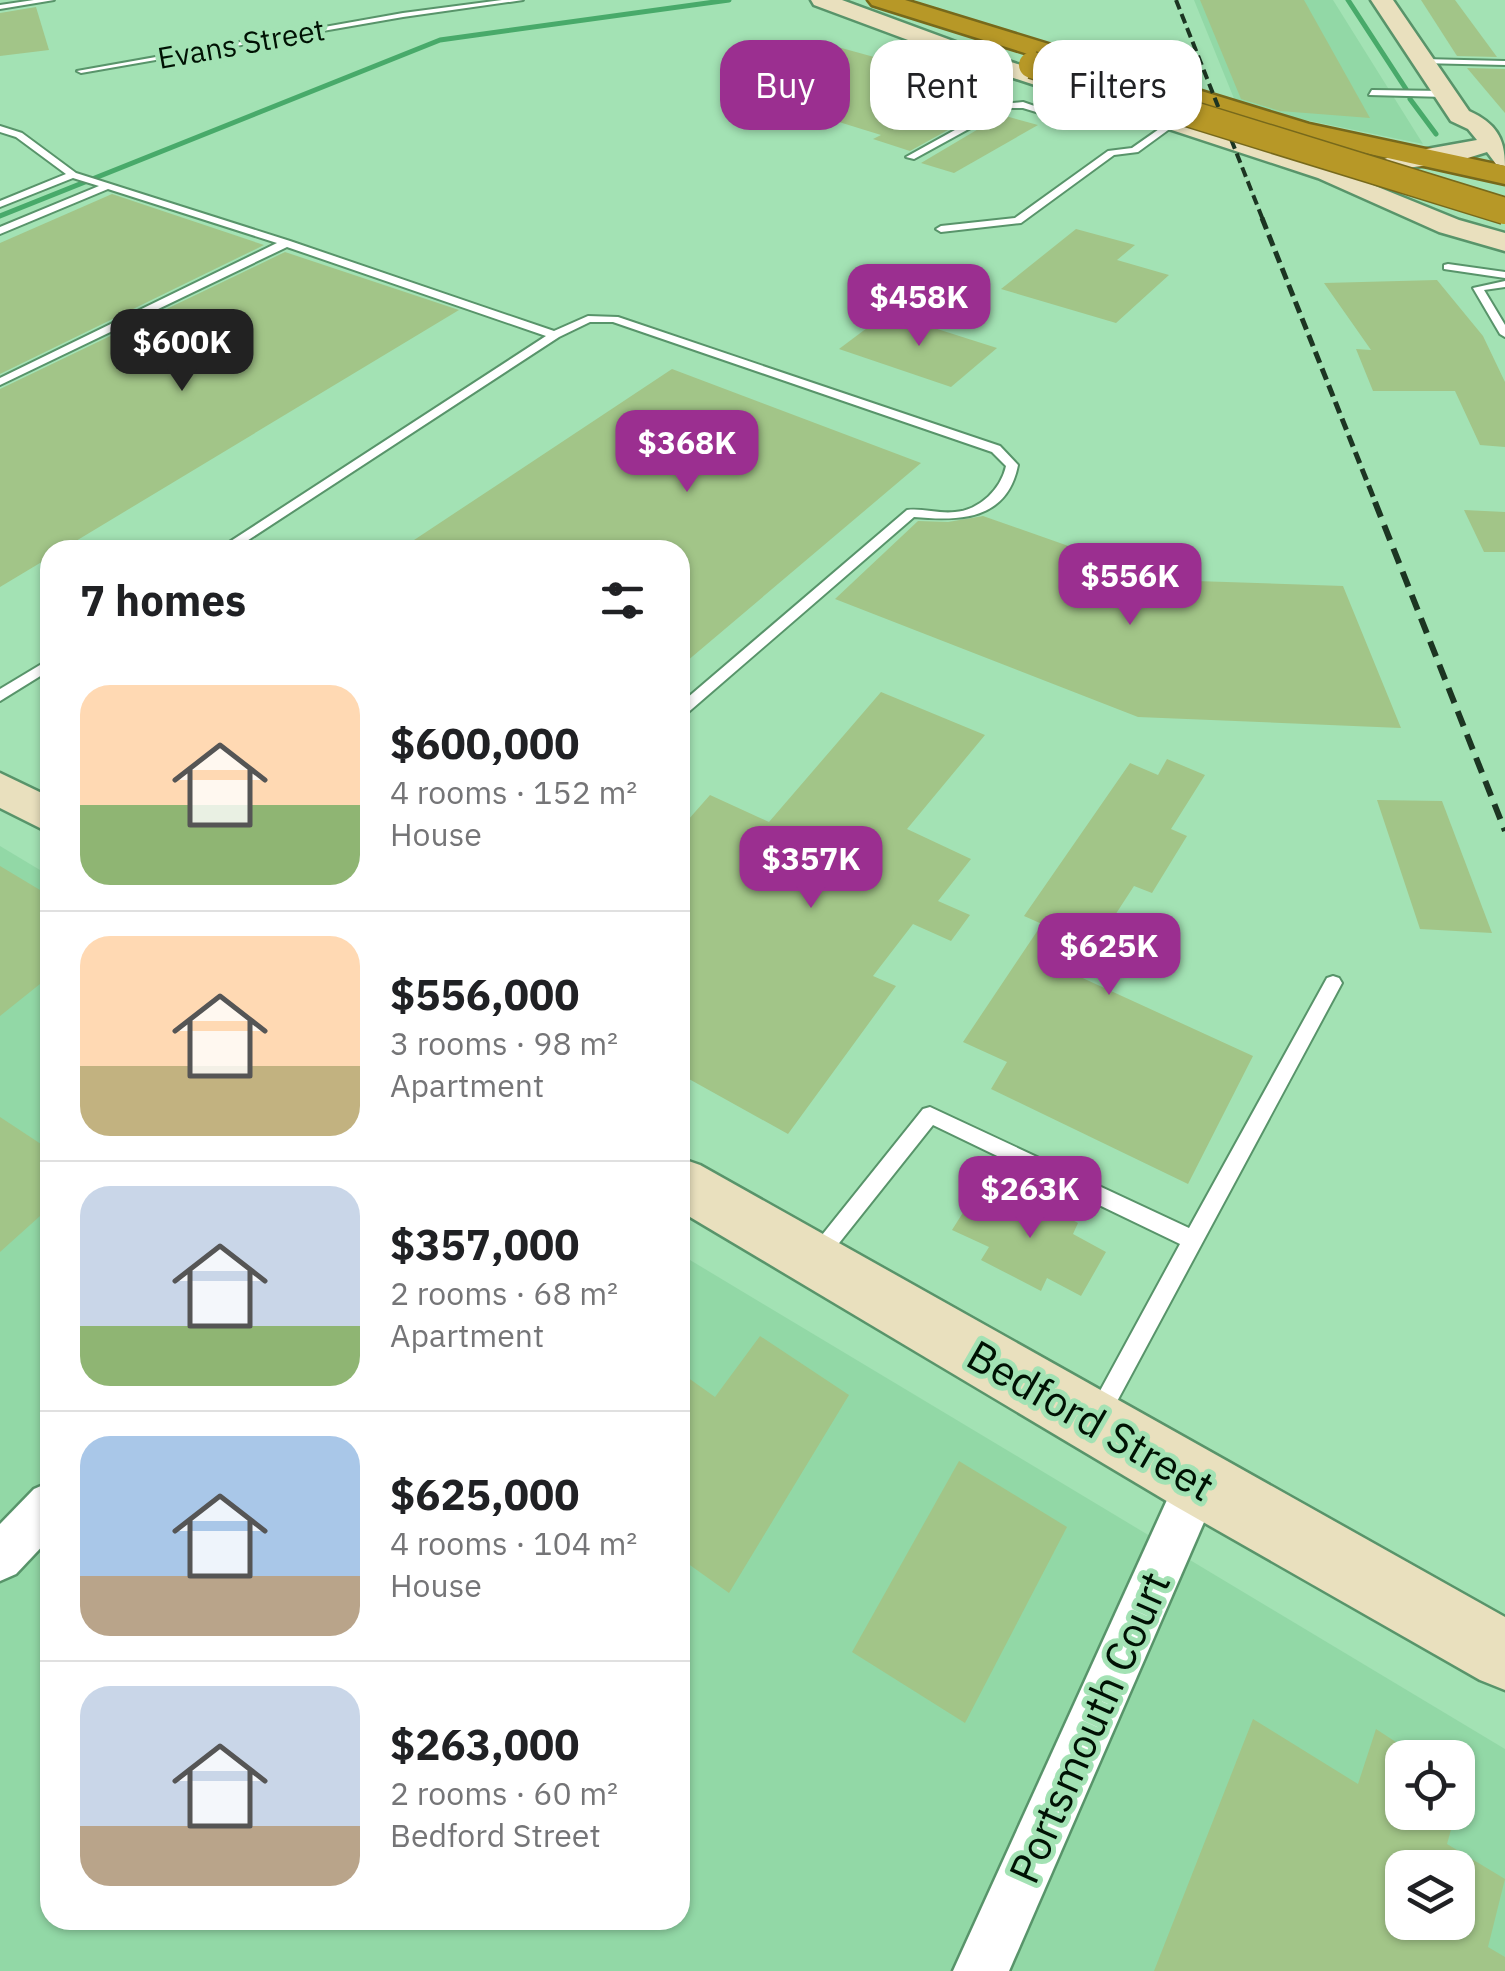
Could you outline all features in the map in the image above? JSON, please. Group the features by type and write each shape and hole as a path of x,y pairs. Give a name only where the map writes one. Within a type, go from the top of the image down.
{"highway":[{"path":"846,0 1033,61"},
{"path":"868,0 1033,61"},
{"path":"880,0 1290,128 1497,169"},
{"path":"1202,112 1505,202"},
{"path":"1202,115 1505,211"}],"main road":[{"path":"822,0 930,40"},
{"path":"1382,0 1453,105 1477,124 1497,169"},
{"path":"1194,130 1348,178 1368,178 1394,164 1433,159"},
{"path":"1322,171 1380,199 1503,242"},
{"path":"0,788 40,811"},
{"name":"Bedford Street","path":"690,1188 1198,1483 1505,1655"}],"street":[{"name":"Portsmouth Court","path":"980,1971 1198,1483"},
{"path":"0,1558 40,1516"}],"lane":[{"path":"0,6 50,0"},
{"name":"Evans Street","path":"82,71 403,15 520,0"},
{"path":"1424,61 1505,63"},
{"path":"1372,93 1453,105"},
{"path":"911,156 1005,106 1033,108"},
{"path":"941,229 1018,222 1111,153 1135,150 1162,130"},
{"path":"0,131 19,135 73,175 554,335"},
{"path":"0,131 64,165"},
{"path":"0,204 73,175"},
{"path":"0,231 107,186"},
{"path":"0,382 286,243"},
{"path":"1448,267 1505,275"},
{"path":"1505,284 1478,288 1505,334"},
{"path":"239,540 554,335 588,319 614,319 996,450 1012,465 1011,480 999,494 962,515 911,512 690,703"},
{"path":"0,696 40,670"},
{"path":"1094,1422 1333,983"},
{"path":"814,1260 930,1114 1194,1240"}],"shaded area":[{"path":"1194,0 1333,0 1423,144 1237,106"},
{"path":"0,846 40,870 40,1930 690,1930 690,1260 1505,1749 1505,1971 0,1971"}],"building":[{"path":"1200,0 1304,0 1370,118 1280,111 1241,99"},
{"path":"1421,0 1455,0 1497,57 1457,56"},
{"path":"36,7 49,50 0,56 0,13"},
{"path":"850,50 870,56 870,130 948,130 910,151 873,139 881,135 850,125"},
{"path":"1467,68 1505,69 1505,113"},
{"path":"1013,118 1033,124 1033,128 954,173 921,163 977,130 1013,130"},
{"path":"112,194 264,245 0,374 0,243"},
{"path":"1076,229 1135,245 1117,260 1169,275 1116,323 1001,289"},
{"path":"285,252 459,310 78,540 40,540 40,563 0,587 0,389"},
{"path":"1437,280 1483,336 1505,382 1505,447 1480,445 1455,391 1373,391 1356,349 1371,350 1324,283"},
{"path":"887,313 997,348 951,387 839,349"},
{"path":"672,369 921,463 690,659 690,540 414,540"},
{"path":"1464,510 1505,512 1505,552 1484,552"},
{"path":"983,516 1165,580 1343,586 1401,728 1138,717 835,599 918,521 948,522"},
{"path":"881,692 985,735 907,829 971,859 938,901 970,915 951,941 913,924 873,976 896,986 788,1134 690,1080 690,818 710,795 769,822"},
{"path":"1167,759 1205,775 1171,829 1187,836 1152,893 1134,886 1076,975 1253,1056 1188,1184 991,1089 1007,1062 963,1042 1042,924 1024,916 1130,763 1158,775"},
{"path":"1377,800 1442,801 1492,933 1420,929"},
{"path":"0,866 40,890 40,984 0,1016"},
{"path":"0,1117 40,1143 40,1216 0,1252"},
{"path":"979,1187 1011,1205 1021,1193 1078,1223 1073,1234 1106,1252 1081,1296 1047,1278 1041,1291 981,1260 989,1247 952,1230"},
{"path":"760,1336 849,1395 729,1593 690,1565 690,1379 715,1397"},
{"path":"959,1461 1067,1527 965,1723 852,1652"},
{"path":"1253,1719 1358,1784 1376,1729 1393,1740 1385,1740 1385,1830 1451,1830 1447,1844 1457,1850 1385,1850 1385,1940 1475,1940 1475,1861 1505,1879 1488,1947 1505,1957 1505,1971 1154,1971"}],"waterway":[{"path":"0,216 440,40 729,0"},
{"path":"1348,0 1406,89"},
{"path":"1410,99 1436,134"}],"railway":[{"path":"1176,0 1263,220"},
{"path":"1262,218 1376,504"},
{"path":"1375,502 1505,831"}]}
